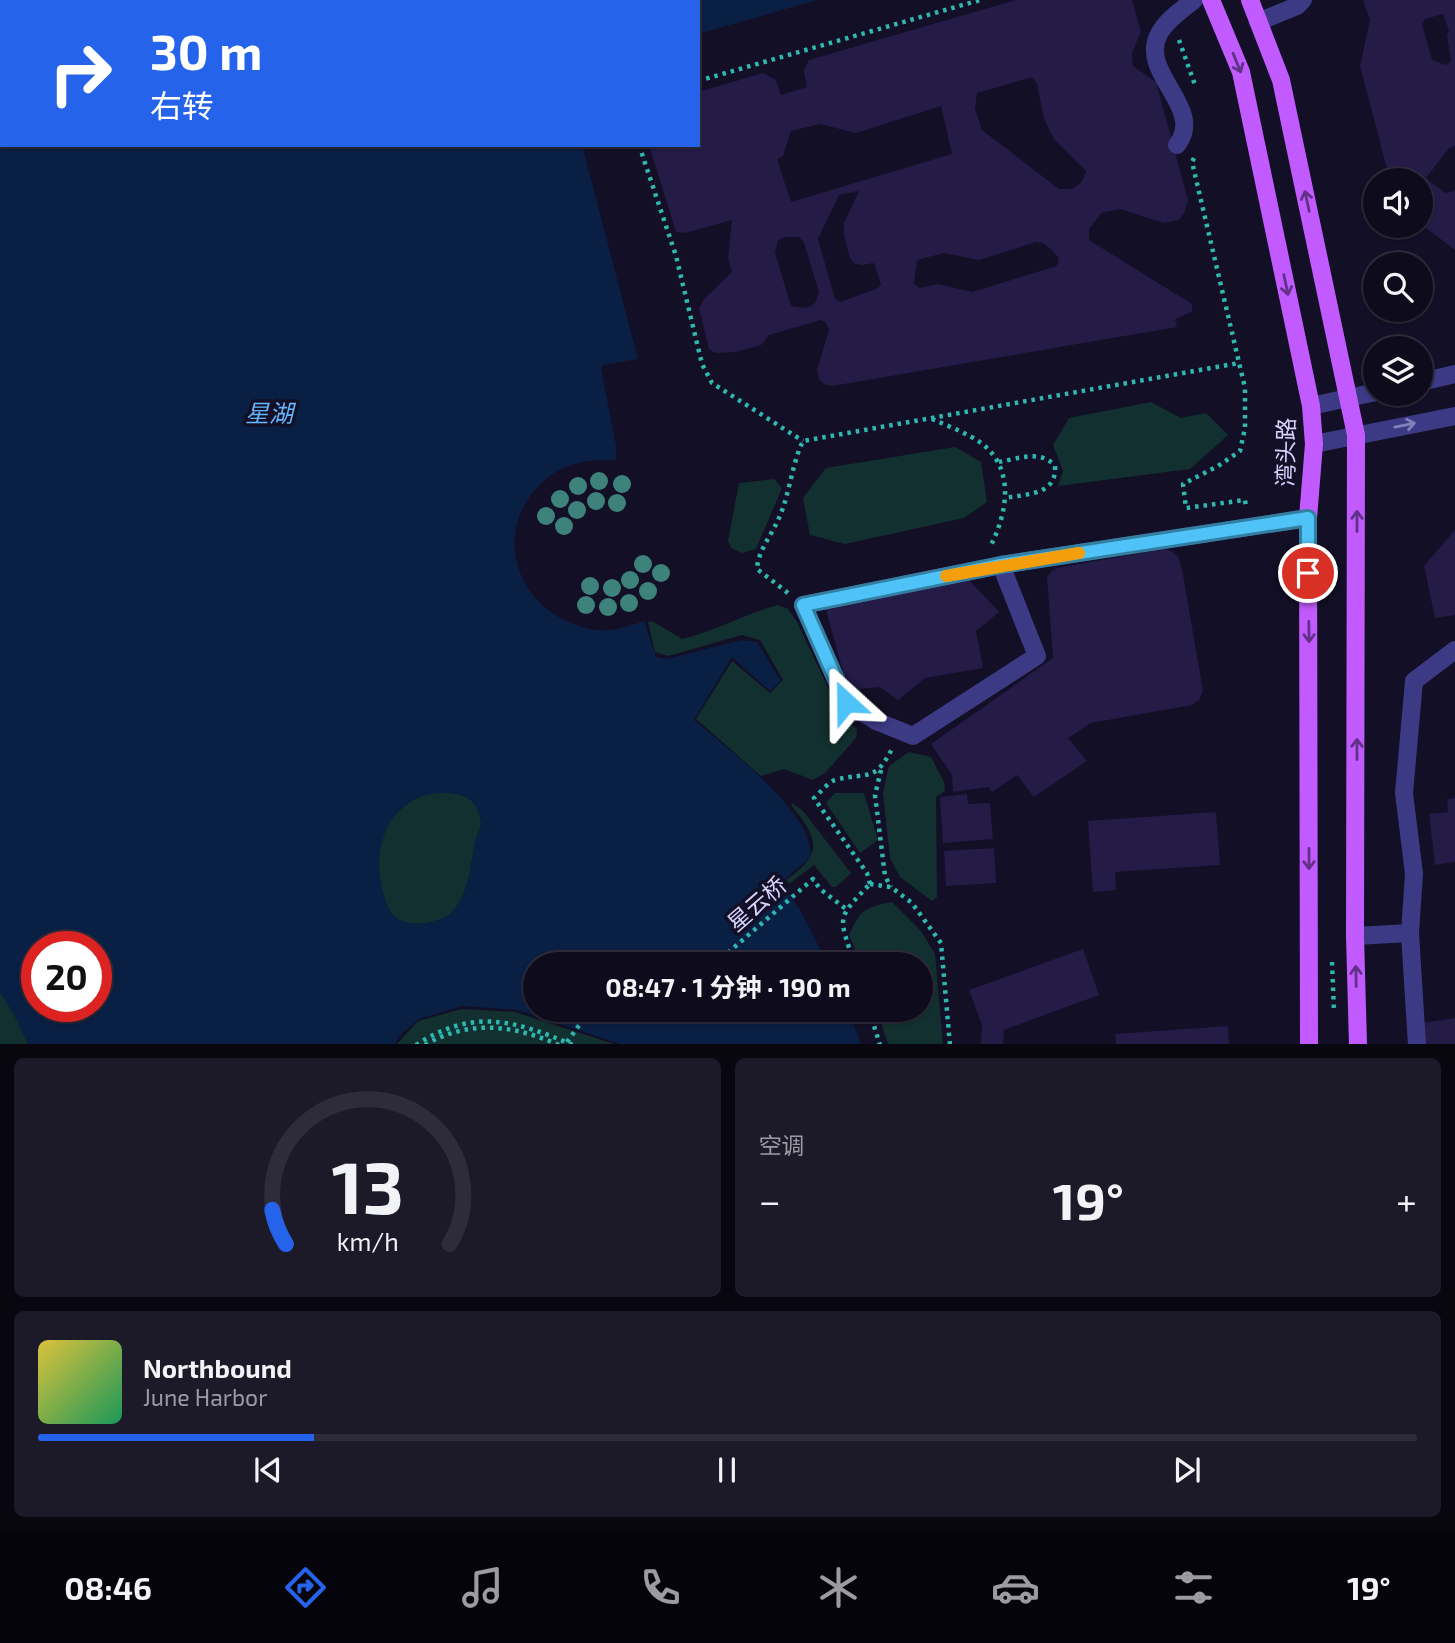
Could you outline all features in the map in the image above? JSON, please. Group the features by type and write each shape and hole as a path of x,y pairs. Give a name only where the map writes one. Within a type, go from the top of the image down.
{"main road":[{"name":"湾头路","path":"1210,0 1241,72 1311,406 1314,444 1308,518 1309,1044"},
{"path":"1250,0 1281,80 1356,435 1355,936 1359,1044"}],"street":[{"path":"1177,145 1184,130 1183,117 1156,65 1155,48 1159,33 1194,0"},
{"path":"1258,22 1297,6 1303,0"},
{"path":"1433,379 1455,374"},
{"path":"1311,406 1363,395"},
{"path":"1314,444 1455,416"},
{"path":"1001,565 1037,656 913,736 876,721 846,702 803,605 1001,565 1308,518"},
{"path":"1417,1044 1410,933 1414,874 1404,793 1414,681 1455,650"},
{"path":"1355,936 1410,933"}],"path":[{"path":"700,80 980,0"},
{"path":"1171,19 1199,97"},
{"path":"640,147 676,256 702,364 712,383 803,442 1239,363"},
{"path":"1196,150 1192,162 1245,388 1245,428 1241,451 1183,484 1186,508 1245,500 1250,528"},
{"path":"931,418 981,443 999,462 1005,484 1005,498 998,532 979,569"},
{"path":"803,442 794,460 780,517 758,560 757,569 783,591 816,602"},
{"path":"999,462 1031,456 1051,461 1055,466 1052,484 1045,490 1005,498"},
{"path":"901,731 881,769 875,795 886,876 891,887 912,903 941,943 950,1044"},
{"path":"870,884 867,873 814,798 833,780 865,776 881,769"},
{"name":"星云桥","path":"729,952 813,879 820,889 846,909"},
{"path":"870,884 891,887"},
{"path":"850,952 841,921 846,909 870,884"},
{"path":"418,1044 439,1030 462,1023 488,1020 519,1025 571,1044"},
{"path":"567,1042 581,1022"},
{"path":"873,1022 880,1044"},
{"path":"427,1044 440,1036 467,1028 497,1026 530,1032 557,1044"}],"green space":[{"path":"1151,402 1181,418 1206,413 1228,435 1190,469 1058,486 1063,471 1053,445 1069,418"},
{"path":"955,447 981,462 987,502 964,518 845,544 810,535 803,498 826,468"},
{"path":"774,479 782,488 756,549 742,553 731,548 728,541 739,483"},
{"path":"778,605 788,609 797,622 842,717 857,729 856,738 825,773 813,780 784,769 761,776 696,719 732,661 770,693 783,680 760,640 742,635 668,656 655,652 648,622 652,621 682,639"},
{"path":"909,752 931,757 944,782 945,791 936,797 937,897 932,901 900,877 890,858 883,793 889,766"},
{"path":"440,792 471,800 479,814 481,826 460,902 450,914 433,922 409,923 394,916 389,908 380,880 379,855 385,831 400,810 417,798"},
{"path":"835,793 864,793 878,840 860,853 826,803"},
{"path":"792,803 803,811 851,873 836,887 832,887 814,865 789,884 786,880 807,862 813,846 812,837"},
{"path":"892,902 921,931 935,954 943,1044 888,1044 881,1022 933,1022 933,952 856,952 849,935 860,915 875,906"},
{"path":"0,992 14,1014 28,1044 0,1044"},
{"path":"462,1009 515,1012 523,1015 523,1022 546,1022 614,1044 397,1044 418,1021"}],"water":[{"path":"700,0 817,0 700,33"},
{"name":"星湖","path":"0,147 583,147 638,359 603,365 601,368 616,446 616,460 570,465 555,472 540,484 521,513 515,536 516,558 523,579 535,598 552,613 573,624 597,630 627,627 644,621 656,657 667,659 742,640 757,642 781,681 770,691 732,657 694,720 766,783 799,822 809,841 810,858 780,883 799,908 822,952 523,952 523,1012 462,1006 419,1019 400,1035 395,1044 28,1044 0,992","holes":["428,794 456,794 471,800 479,814 481,826 460,902 450,914 433,922 420,924 398,919 385,898 379,868 379,855 385,831 391,820 410,802"]},
{"name":"星湖","path":"554,1022 853,1022 861,1044 620,1044"}],"building":[{"path":"1016,0 1132,0 1141,32 1132,53 1133,66 1156,82 1188,200 1179,220 1164,223 1120,209 1101,213 1089,229 1089,240 1192,304 1192,312 1175,319 1177,327 832,386 819,379 817,370 829,330 826,322 821,320 769,335 761,345 736,352 715,353 709,349 699,308 704,299 732,272 728,257 732,220 685,233 676,232 650,147 700,147 700,91 763,73 776,80 781,95 807,87 804,71 809,60","holes":["1029,78 1034,79 1037,84 1044,119 1054,139 1086,171 1082,182 1072,189 1055,186 982,130 975,108 977,93","941,106 952,154 791,202 777,159 783,156 791,131 820,124 856,133","859,191 844,223 844,236 850,258 861,265 874,263 881,284 878,288 840,302 835,299 818,239 839,195","800,237 804,243 819,292 815,303 807,308 791,306 775,253 778,240","1036,242 1043,243 1059,258 1057,266 972,292 938,284 920,288 914,284 917,260 944,253 979,260"]},
{"path":"1363,0 1455,0 1455,146 1449,148 1433,169 1387,168 1360,66 1370,20","holes":["1443,14 1449,31 1447,35 1451,61 1446,65 1432,60 1422,24 1425,19"]},
{"path":"1433,184 1445,193 1455,191 1455,250 1433,233"},
{"path":"1455,530 1455,615 1435,618 1424,566"},
{"path":"1164,549 1172,551 1178,557 1182,569 1203,691 1199,700 1192,705 1091,723 1068,738 1087,761 1034,797 1017,775 992,792 988,787 953,792 952,775 931,744 1053,658 1047,577 1052,571 1056,568"},
{"path":"969,580 999,612 976,631 983,668 925,678 898,700 880,687 848,690 825,606"},
{"path":"967,794 968,804 990,803 993,839 943,843 940,797"},
{"path":"1455,798 1455,862 1435,865 1429,814 1448,812 1447,799"},
{"path":"1216,812 1220,865 1115,872 1116,890 1093,892 1088,821"},
{"path":"994,848 996,883 946,886 944,851"},
{"path":"1083,949 1099,995 1004,1030 1003,1044 981,1044 982,1025 969,990"},
{"path":"1455,1018 1455,1044 1425,1044 1422,1023"},
{"path":"1228,1026 1229,1044 1116,1044 1115,1034"}],"slow traffic":[{"path":"946,576 1079,553"}],"route":[{"path":"846,702 803,605 1001,565 1308,518 1308,573"}]}
